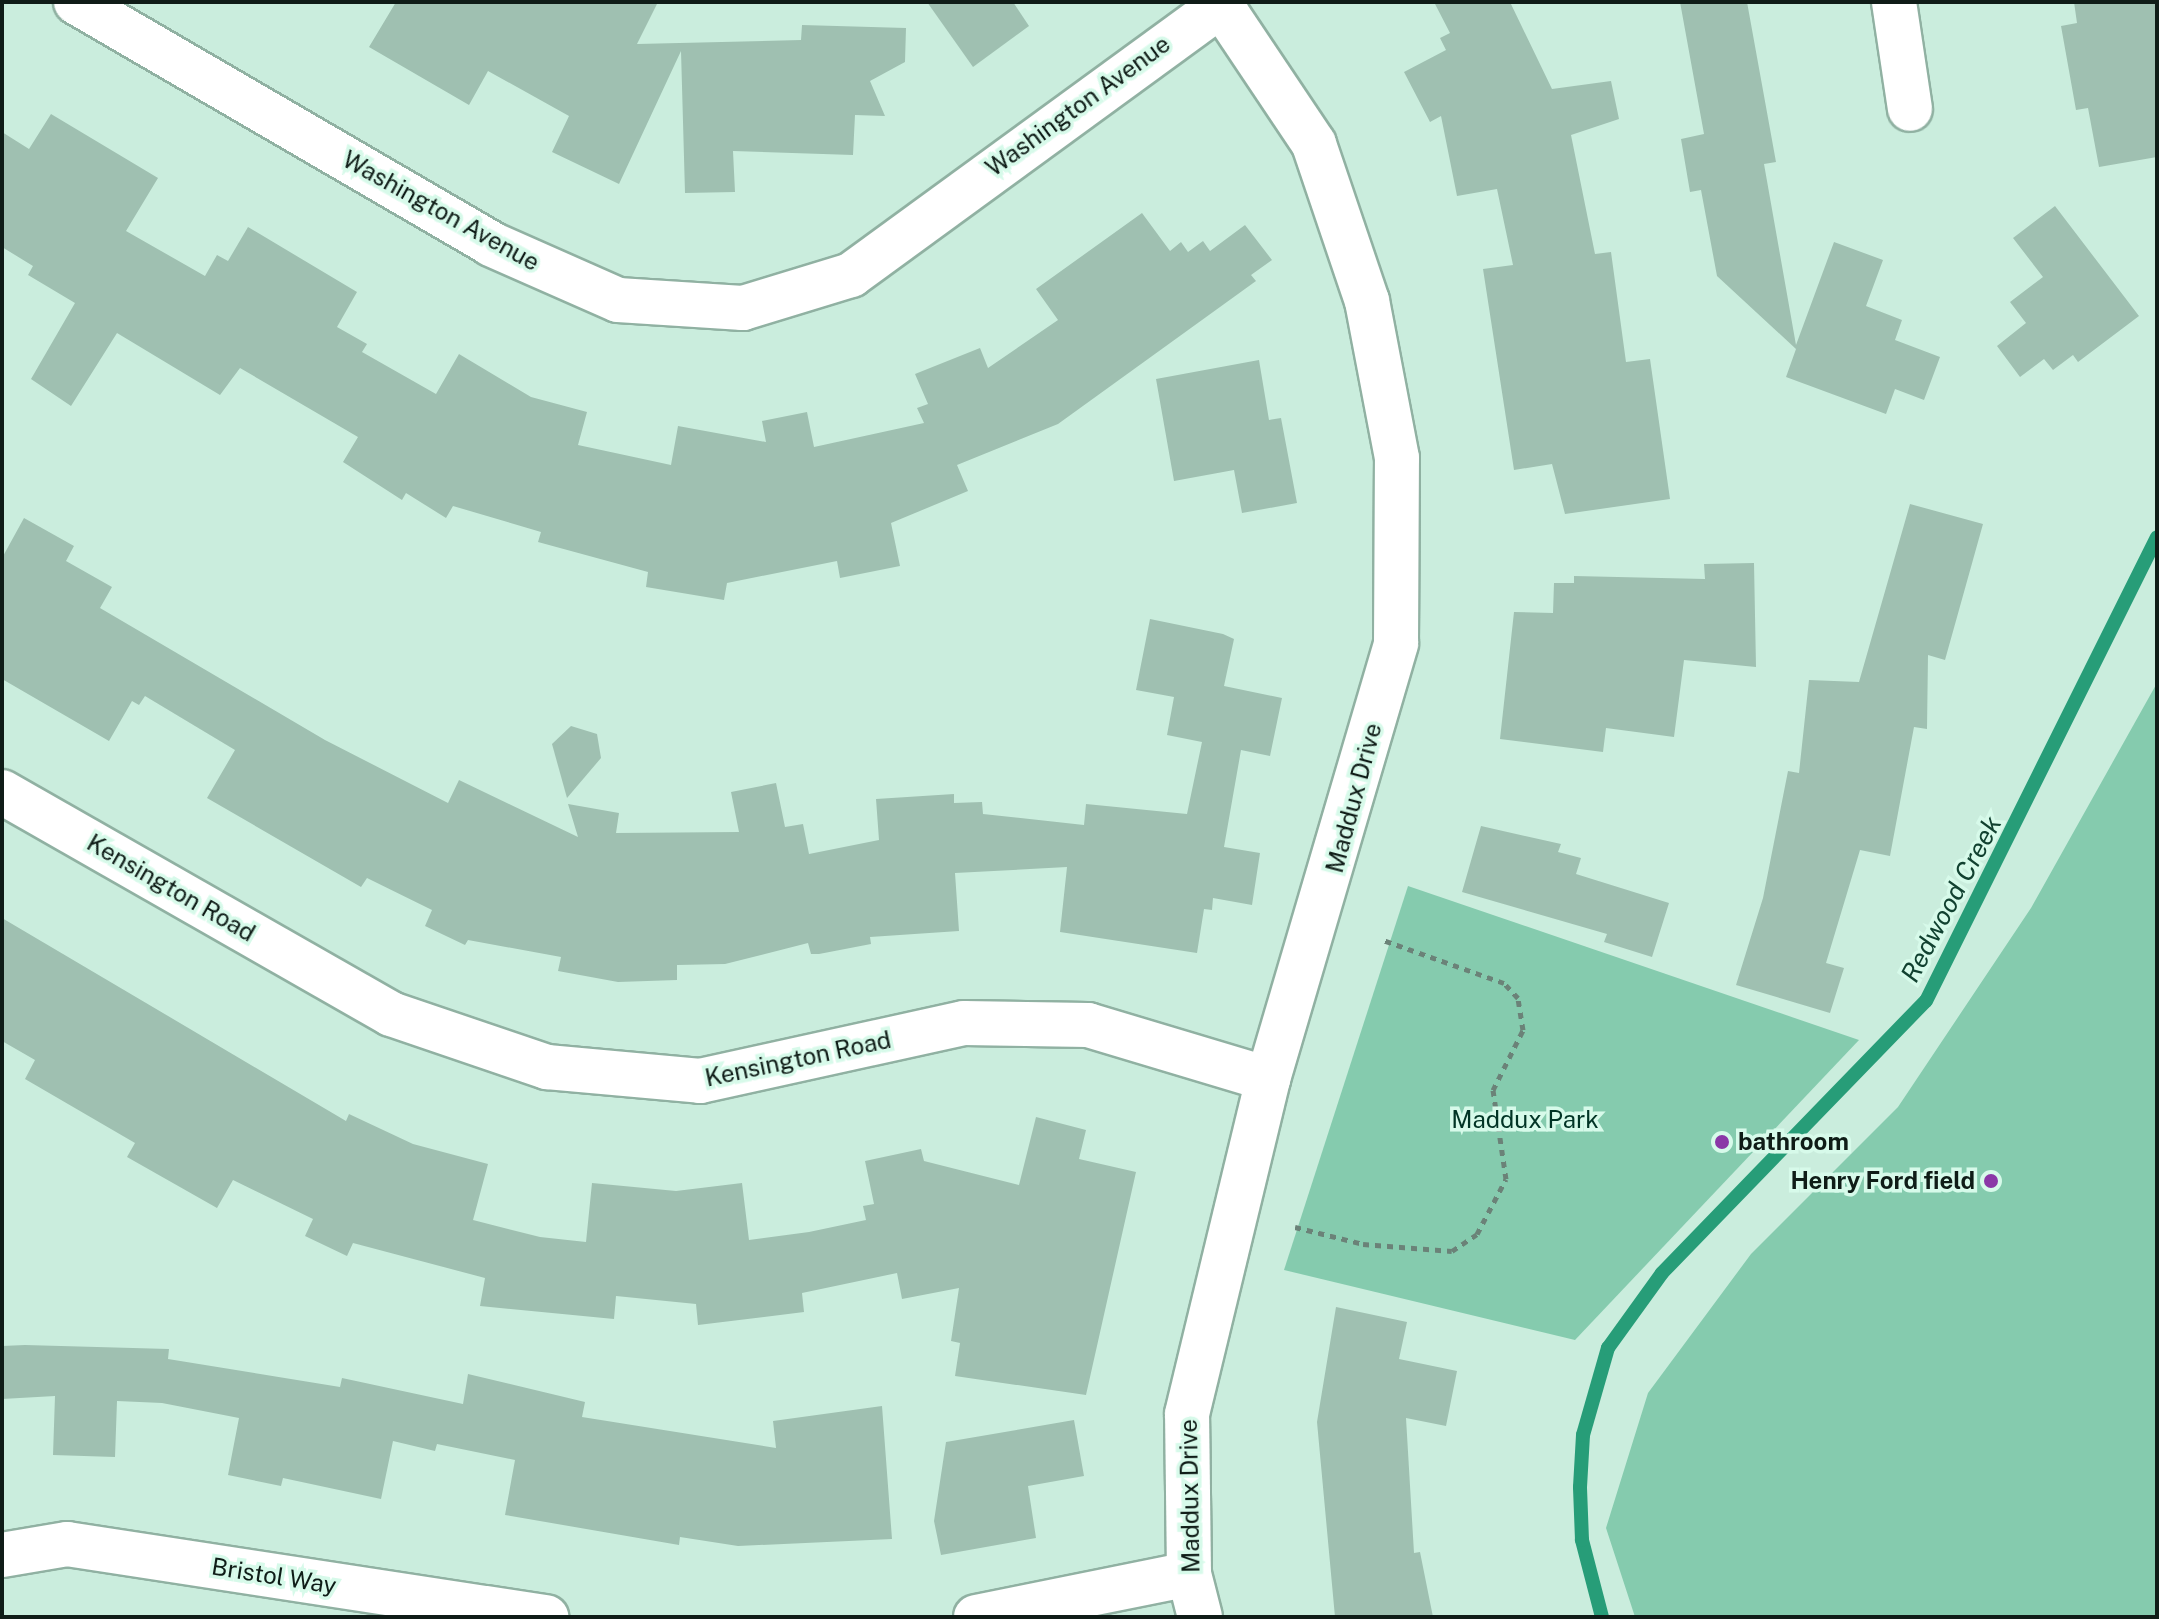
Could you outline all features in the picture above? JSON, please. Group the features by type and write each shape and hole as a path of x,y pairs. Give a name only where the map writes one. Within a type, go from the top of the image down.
{"street":[{"name":"Washington Avenue","path":"76,2 491,244 618,300 743,308 851,275 1221,3"},
{"path":"1894,2 1910,109"},
{"name":"Maddux Drive","path":"1200,1617 1189,1574 1187,1414 1268,1079 1396,643 1397,458 1367,301 1314,144 1221,3"},
{"name":"Kensington Road","path":"2,792 391,1014 547,1067 700,1081 964,1023 1088,1025 1268,1079"},
{"name":"Bristol Way","path":"2,1555 67,1544 546,1617"},
{"path":"976,1617 1189,1574"}],"path":[{"path":"1295,1227 1363,1244 1452,1251 1477,1234 1506,1179 1493,1090 1523,1030 1518,998 1504,983 1383,940"}],"green space":[{"name":"Henry Ford field","path":"2157,683 2157,1617 1635,1617 1606,1528 1648,1393 1751,1254 1898,1107 2031,908"},
{"name":"Maddux Park","path":"1408,886 1859,1040 1575,1340 1284,1270"}],"building":[{"path":"396,2 658,2 637,44 801,40 802,25 906,28 905,62 870,81 885,116 855,115 853,155 733,151 735,192 685,193 681,51 619,184 552,152 569,116 488,71 469,105 369,47"},
{"path":"927,2 1013,2 1029,26 973,67"},
{"path":"1434,2 1510,2 1552,89 1611,81 1619,119 1571,135 1595,254 1611,252 1626,362 1650,359 1670,499 1565,514 1552,464 1514,470 1483,269 1513,265 1497,189 1457,196 1441,116 1430,122 1404,72 1446,50 1440,38 1450,33"},
{"path":"1680,2 1747,2 1776,162 1764,164 1796,345 1834,242 1883,260 1866,306 1902,320 1895,340 1940,357 1924,400 1895,389 1886,414 1786,377 1796,349 1717,276 1701,190 1690,192 1681,139 1704,134"},
{"path":"2074,2 2157,2 2157,157 2099,167 2088,108 2076,110 2061,26 2077,23"},
{"path":"51,114 158,178 126,231 205,276 217,255 228,261 248,227 357,292 337,327 367,344 362,352 436,394 459,354 531,397 587,412 578,445 671,465 678,426 766,442 762,421 807,412 814,447 924,423 917,408 928,404 915,374 980,348 988,368 1058,320 1036,289 1142,213 1170,251 1181,242 1188,252 1203,241 1210,251 1245,225 1272,260 1251,275 1256,281 1058,424 957,465 968,491 891,523 900,566 840,578 837,561 727,583 724,600 646,587 648,572 538,542 541,532 453,506 446,518 406,493 402,500 343,462 358,437 240,368 220,395 117,333 71,406 31,379 75,303 28,275 33,266 2,247 2,132 29,149"},
{"path":"2055,206 2139,316 2078,362 2073,355 2053,370 2044,359 2020,377 1997,346 2026,323 2010,302 2043,277 2013,238"},
{"path":"1259,360 1269,420 1281,418 1297,503 1242,513 1234,470 1174,481 1156,379"},
{"path":"1910,504 1983,524 1945,660 1928,655 1927,729 1914,727 1890,856 1860,850 1826,963 1844,968 1830,1013 1736,985 1763,898 1788,771 1799,773 1809,680 1859,682"},
{"path":"24,518 74,546 66,561 112,587 100,608 325,740 448,803 459,780 578,837 568,804 619,813 616,833 739,832 731,792 776,783 785,827 803,824 809,854 879,840 876,799 954,794 954,803 982,802 983,814 1084,825 1086,804 1187,814 1202,742 1167,735 1174,697 1136,690 1150,619 1223,634 1234,639 1224,686 1282,698 1270,756 1241,750 1224,847 1260,853 1252,905 1213,898 1212,910 1204,909 1197,953 1060,932 1067,867 955,873 959,931 870,937 871,944 819,954 811,954 808,943 725,964 677,965 677,980 618,982 558,971 561,957 468,940 465,945 425,926 432,910 367,878 361,887 207,798 235,750 145,696 139,705 132,701 109,741 2,679 2,558"},
{"path":"1754,563 1756,667 1684,660 1674,737 1606,728 1603,752 1500,739 1514,612 1553,613 1554,583 1574,583 1574,576 1705,579 1704,564"},
{"path":"571,726 597,734 601,758 567,798 552,744"},
{"path":"1481,826 1561,844 1558,852 1581,858 1576,874 1669,903 1652,957 1604,942 1607,934 1462,892"},
{"path":"2,918 346,1121 349,1114 413,1144 488,1164 473,1220 540,1237 586,1242 592,1183 676,1191 742,1183 749,1240 809,1232 866,1220 863,1206 874,1204 865,1161 921,1149 924,1161 1019,1185 1036,1117 1086,1130 1079,1159 1136,1172 1086,1395 955,1376 960,1343 951,1341 959,1288 902,1299 897,1273 802,1293 804,1312 698,1325 696,1304 616,1296 614,1319 480,1306 485,1278 353,1243 347,1256 305,1236 313,1219 233,1180 217,1208 127,1157 135,1143 25,1079 35,1060 2,1041"},
{"path":"1336,1307 1407,1322 1399,1359 1457,1371 1446,1426 1406,1418 1414,1553 1420,1552 1433,1617 1335,1617 1317,1422"},
{"path":"2,1346 169,1349 168,1359 340,1387 342,1378 463,1404 468,1374 585,1402 582,1417 776,1448 773,1421 882,1406 892,1539 738,1546 680,1537 679,1545 505,1515 515,1460 437,1444 435,1451 393,1441 381,1499 283,1478 281,1486 228,1475 239,1418 162,1403 117,1401 115,1457 53,1455 55,1396 2,1399"},
{"path":"1074,1420 1084,1476 1028,1486 1036,1538 941,1555 934,1521 946,1442"}],"waterway":[{"name":"Redwood Creek","path":"1602,1617 1582,1540 1580,1487 1583,1435 1608,1348 1662,1273 1926,1001 2157,537"}],"place":[{"name":"bathroom","path":"1722,1142"},
{"name":"Henry Ford field","path":"1991,1181"}]}
